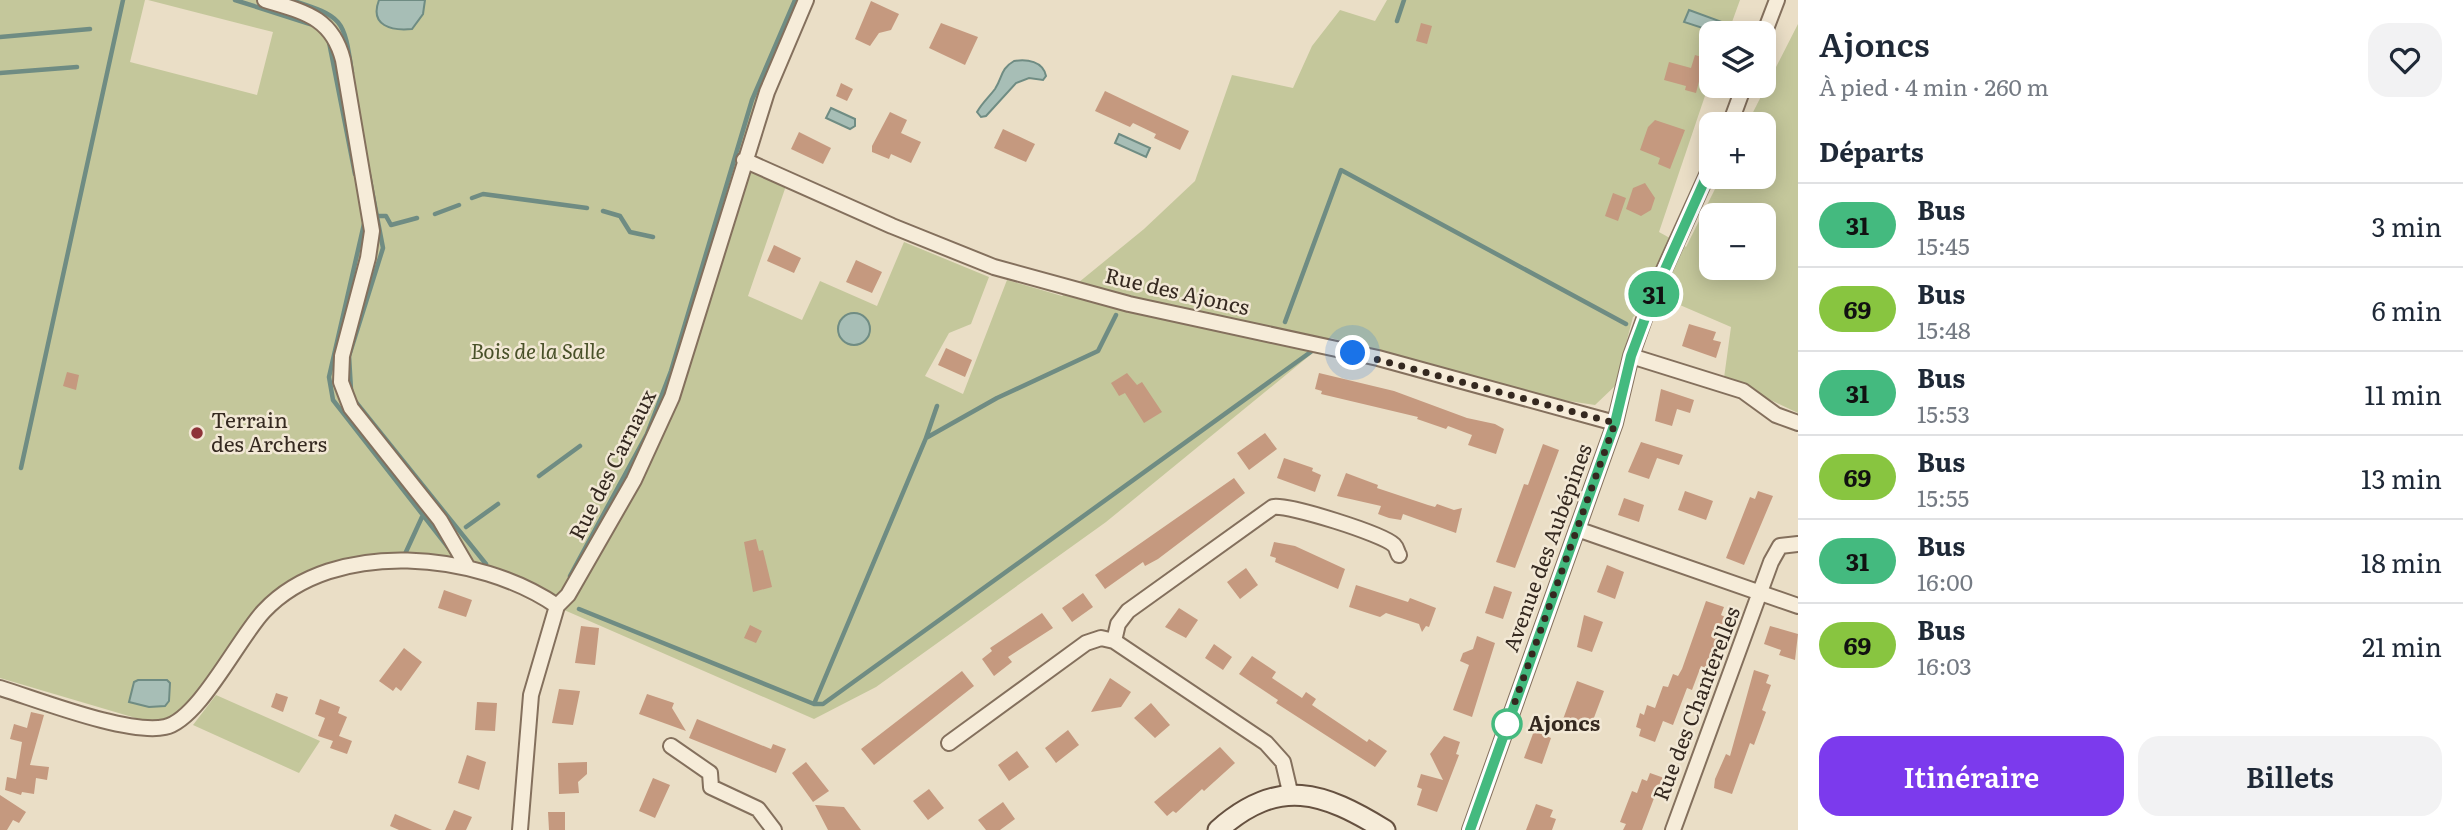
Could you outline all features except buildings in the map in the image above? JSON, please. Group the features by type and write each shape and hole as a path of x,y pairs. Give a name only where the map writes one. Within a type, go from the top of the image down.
{"street":[{"path":"265,0 304,13 326,26 334,33 343,60 372,232 368,258 342,356 340,370 345,396 362,422 440,520 468,568"},
{"name":"Rue des Carnaux","path":"520,830 531,695 556,606 568,595 634,480 672,397 744,160 777,64 806,0"},
{"path":"1769,21 1777,0"},
{"name":"Rue des Ajoncs","path":"744,160 892,226 995,267 1129,304 1378,358 1615,423"},
{"name":"Avenue des Aubépines","path":"1470,830 1615,423 1631,356 1664,269 1701,189"},
{"path":"1631,356 1743,391 1776,415 1798,423"},
{"path":"1114,641 1118,624 1128,611 1273,507 1288,507 1374,536 1393,544 1399,555"},
{"path":"1577,529 1798,606"},
{"name":"Rue des Chanterelles","path":"1673,830 1777,551 1786,544 1798,544"},
{"path":"0,688 101,718 140,727 166,727 190,713 263,612 288,588 326,571 371,563 441,563 468,568 515,585 556,606"},
{"path":"949,743 1086,643 1101,638 1114,641 1259,736 1283,762 1291,796"},
{"path":"671,747 710,773 711,787 758,810 774,830"},
{"path":"1218,830 1255,804 1291,796 1330,799 1385,830"}],"green space":[{"name":"Bois de la Salle","path":"0,0 145,0 130,62 257,95 273,32 148,0 806,0 744,160 788,180 748,296 802,320 820,281 877,306 904,242 989,277 971,324 949,333 925,376 963,394 1007,280 1062,296 1144,229 1195,181 1232,75 1293,88 1312,46 1340,10 1375,21 1387,0 1740,0 1732,21 1699,21 1699,98 1704,98 1659,232 1686,247 1699,221 1699,280 1776,280 1776,203 1708,203 1715,189 1776,189 1776,112 1753,112 1760,98 1776,98 1776,67 1798,24 1798,413 1724,378 1731,327 1659,296 1633,317 1615,386 1595,405 1555,399 1331,338 1106,522 876,687 814,719 468,568 389,562 288,588 189,713 166,727 0,678"},
{"path":"216,695 320,741 299,773 193,725"}],"water":[{"path":"379,0 425,0 423,14 412,29 390,28 377,16"},
{"path":"1689,10 1719,21 1699,21 1699,27 1684,22"},
{"path":"1014,61 1034,62 1042,67 1046,76 1043,80 1029,78 1016,83 986,116 981,117 977,112 995,89 1004,70"},
{"path":"831,108 855,119 855,126 850,129 826,118"},
{"path":"1119,134 1150,148 1146,157 1115,143"},
{"path":"854,313 865,318 870,329 865,340 854,345 843,340 838,329 843,318"},
{"path":"167,680 170,683 169,701 165,706 149,707 129,702 134,682"}],"waterway":[{"path":"21,468 123,0"},
{"path":"235,0 310,24"},
{"path":"291,0 321,11 338,22 343,30 352,73"},
{"path":"570,576 647,434 671,371 752,100 795,0"},
{"path":"1397,21 1404,0"},
{"path":"0,37 90,29"},
{"path":"329,42 355,174"},
{"path":"0,73 77,67"},
{"path":"1285,322 1341,170 1626,324"},
{"path":"351,390 349,356 383,248 369,175"},
{"path":"472,198 483,194 587,208"},
{"path":"435,214 459,205"},
{"path":"603,211 620,216 630,232 653,237"},
{"path":"378,216 386,216 391,225 417,218"},
{"path":"364,224 329,377 333,400 451,551"},
{"path":"814,704 926,438 997,398 1098,351 1116,315"},
{"path":"579,609 814,704 823,704 1312,351"},
{"path":"355,401 486,564"},
{"path":"926,438 937,406"},
{"path":"539,476 580,446"},
{"path":"466,527 498,504"},
{"path":"405,554 422,517"}],"bus line":[{"name":"31","path":"1470,830 1615,423 1631,356 1664,269 1701,189"}],"place":[{"name":"Terrain des Archers","path":"197,433"},
{"name":"Ajoncs","path":"1507,724"}],"route":[{"path":"1353,353 1615,423 1507,724"}]}
